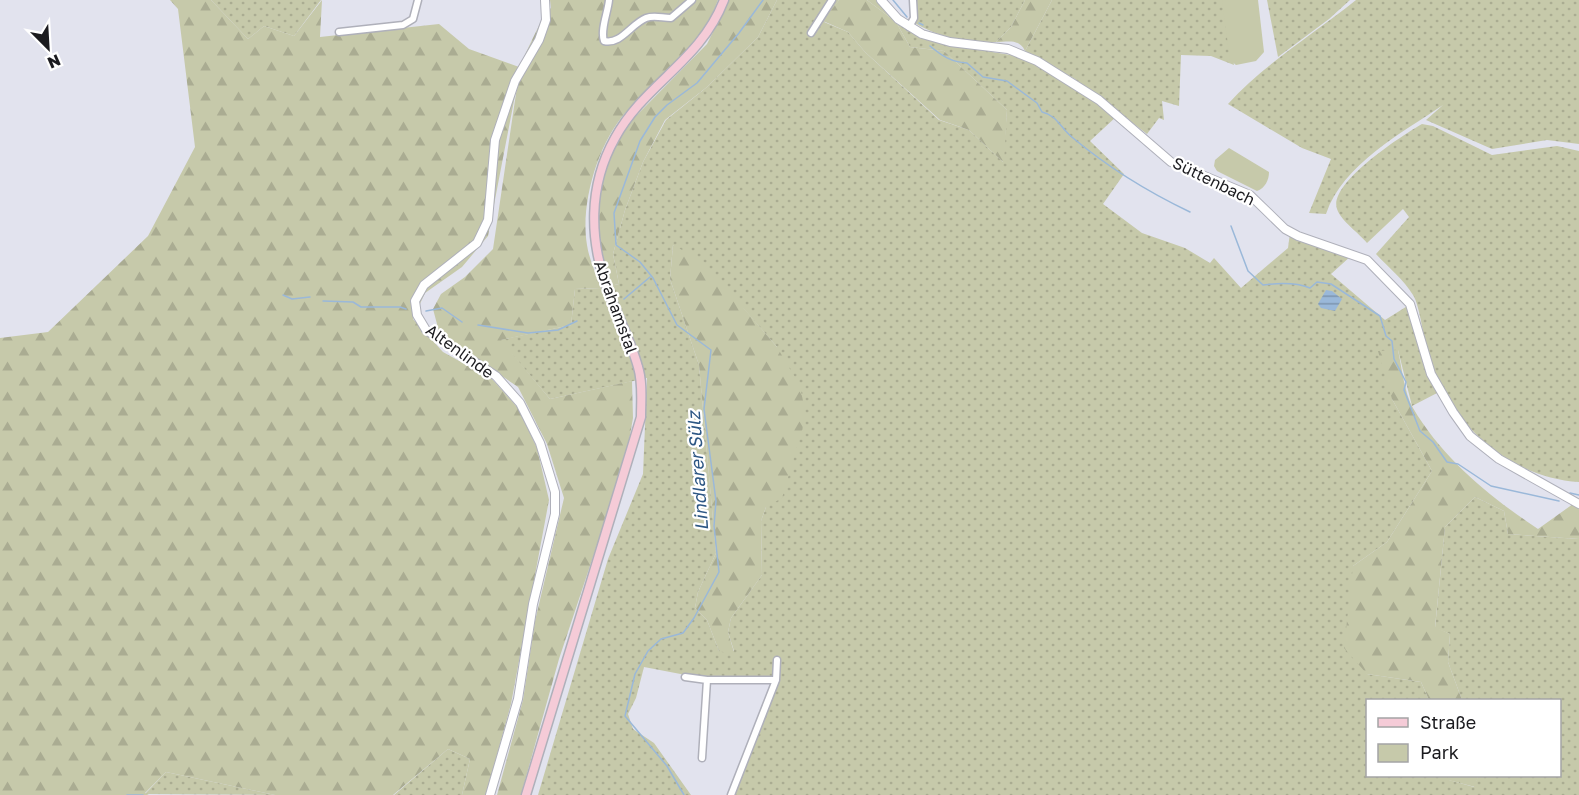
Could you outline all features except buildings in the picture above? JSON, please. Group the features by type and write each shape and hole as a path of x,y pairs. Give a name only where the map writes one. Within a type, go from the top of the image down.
{"main road":[{"name":"Abrahamstal","path":"526,795 641,417 642,392 639,369 597,257 593,234 595,195 606,155 620,129 639,104 698,47 715,21 724,0"}],"street":[{"path":"339,32 403,25 413,19 418,0"},
{"name":"Altenlinde","path":"489,795 518,699 533,604 555,514 555,492 540,443 520,404 496,376 426,330 417,315 415,301 424,285 477,243 488,220 495,140 514,81 543,30 546,20 545,0"},
{"path":"609,0 608,15 602,34 604,40 608,42 620,38 637,23 648,18 671,18 692,0"},
{"path":"811,33 832,0"},
{"name":"Süttenbach","path":"881,0 909,27 938,40 1008,49 1037,61 1099,100 1171,162 1250,195 1281,225 1298,236 1367,260 1401,291 1412,306 1429,369 1452,412 1475,441 1499,459 1579,504"},
{"path":"909,27 914,18 913,0"},
{"path":"731,795 776,680 777,660"},
{"path":"684,676 707,680 776,680"},
{"path":"702,758 707,680"}],"green space":[{"path":"170,0 211,0 248,39 264,26 294,36 322,0 320,37 439,24 469,49 519,67 545,13 551,8 550,0 718,0 711,17 690,47 616,125 600,157 589,193 586,229 589,256 601,288 575,289 571,325 501,340 550,399 632,381 633,418 626,458 559,659 521,795 497,795 523,700 535,621 564,498 547,444 518,387 480,361 441,339 433,309 441,294 465,277 493,249 518,80 488,236 462,267 425,293 413,319 443,352 492,379 518,408 537,448 549,500 511,704 486,795 462,795 470,759 448,749 393,795 275,795 166,772 145,793 149,795 0,795 0,338 48,332 148,236 195,147 178,9"},
{"path":"211,0 321,0 294,36 264,26 248,39"},
{"path":"729,0 777,0 758,37 707,87 665,120 643,162 625,210 613,254 619,284 610,286 597,241 597,215 602,182 614,149 630,122 707,44"},
{"path":"777,0 839,0 824,22 848,32 865,52 939,120 969,130 1003,162 1007,110 944,51 910,47 896,22 867,0 878,0 915,34 938,43 1023,57 1117,116 1090,141 1124,174 1103,204 1142,233 1185,248 1210,263 1214,258 1241,288 1288,248 1290,233 1352,255 1331,274 1385,320 1409,305 1439,392 1412,406 1398,350 1392,399 1432,471 1387,542 1353,566 1367,674 1421,682 1429,699 1366,699 1366,777 1448,777 1449,780 1474,787 1478,777 1561,777 1561,699 1462,699 1448,662 1450,634 1435,628 1445,527 1475,497 1504,511 1508,534 1579,539 1579,795 732,795 775,681 717,681 644,667 636,698 628,714 633,729 654,743 691,795 538,795 608,559 643,474 647,378 550,399 500,340 571,325 575,289 601,288 619,284 613,254 625,210 643,162 666,120 707,87 758,37","holes":["673,245 744,309 777,347 766,507 761,521 762,575 731,618 728,632 734,651 719,651 707,620 695,608 698,592 716,553 699,365 670,279"]},
{"path":"839,0 867,0 896,22 910,47 944,51 1007,110 1004,163 969,130 940,120 865,52 848,32 823,21"},
{"path":"914,0 1025,0 1011,27 996,42 954,38 924,28 915,23"},
{"path":"1025,0 1052,0 1025,51 1016,42 996,42 1011,27"},
{"path":"1052,0 1224,0 1234,65 1211,56 1181,55 1179,106 1162,101 1164,120 1159,118 1147,134 1075,79 1025,51"},
{"path":"1222,0 1258,0 1264,52 1256,61 1236,65 1230,60"},
{"path":"1267,0 1350,0 1329,19 1278,57"},
{"path":"1356,0 1579,0 1579,144 1547,140 1492,149 1426,120 1443,105 1392,139 1360,165 1334,196 1326,214 1309,213 1331,159 1302,148 1228,104 1273,62"},
{"path":"1422,124 1433,126 1492,155 1557,146 1579,151 1579,482 1553,478 1528,470 1506,458 1485,443 1467,425 1452,404 1429,357 1418,307 1413,295 1401,279 1376,254 1409,217 1403,209 1367,243 1346,222 1337,209 1337,198 1355,174 1384,149"},
{"path":"1229,148 1269,172 1262,188 1257,191 1217,171 1214,166 1215,160"},
{"path":"673,245 704,262 777,347 800,386 806,416 782,498 766,507 761,521 762,575 731,618 728,632 734,652 731,654 719,651 707,620 695,608 698,592 716,553 699,365 670,279"},
{"path":"1398,350 1410,402 1425,427 1469,476 1502,504 1538,529 1573,504 1579,507 1579,539 1508,534 1504,511 1475,497 1445,527 1435,627 1450,634 1448,662 1462,699 1429,699 1421,682 1367,674 1344,648 1353,566 1387,542 1432,471 1392,399 1378,351"},
{"path":"448,749 470,759 462,795 394,795"},
{"path":"166,772 275,795 145,794"},
{"path":"1448,777 1478,777 1475,787 1448,780"}],"water":[{"path":"1326,290 1332,291 1342,299 1335,311 1321,308 1318,304"}],"waterway":[{"name":"Lindlarer Sülz","path":"684,795 667,766 625,716 635,674 648,651 661,639 683,633 694,618 719,572 714,526 716,501 704,409 711,350 677,325 653,278 640,262 616,245 614,213 640,141 655,117 697,83 763,0"},
{"path":"893,0 907,17"},
{"path":"919,23 923,25"},
{"path":"930,46 947,58 967,63 983,77 1007,81 1037,103 1042,112 1051,116 1069,134 1101,159 1144,188 1190,212"},
{"path":"1231,226 1248,271 1263,285 1286,284 1310,288 1317,282 1331,284 1380,316 1386,336 1392,341 1394,359 1406,382 1404,390 1420,431 1433,442 1447,462 1458,464 1491,486 1559,501"},
{"path":"624,299 650,277"},
{"path":"283,295 292,299 310,297"},
{"path":"323,301 353,302 361,307 406,309"},
{"path":"426,311 442,308 462,322"},
{"path":"478,325 528,333 558,330 577,321"},
{"path":"1570,493 1579,495"},
{"path":"127,795 143,795"}]}
